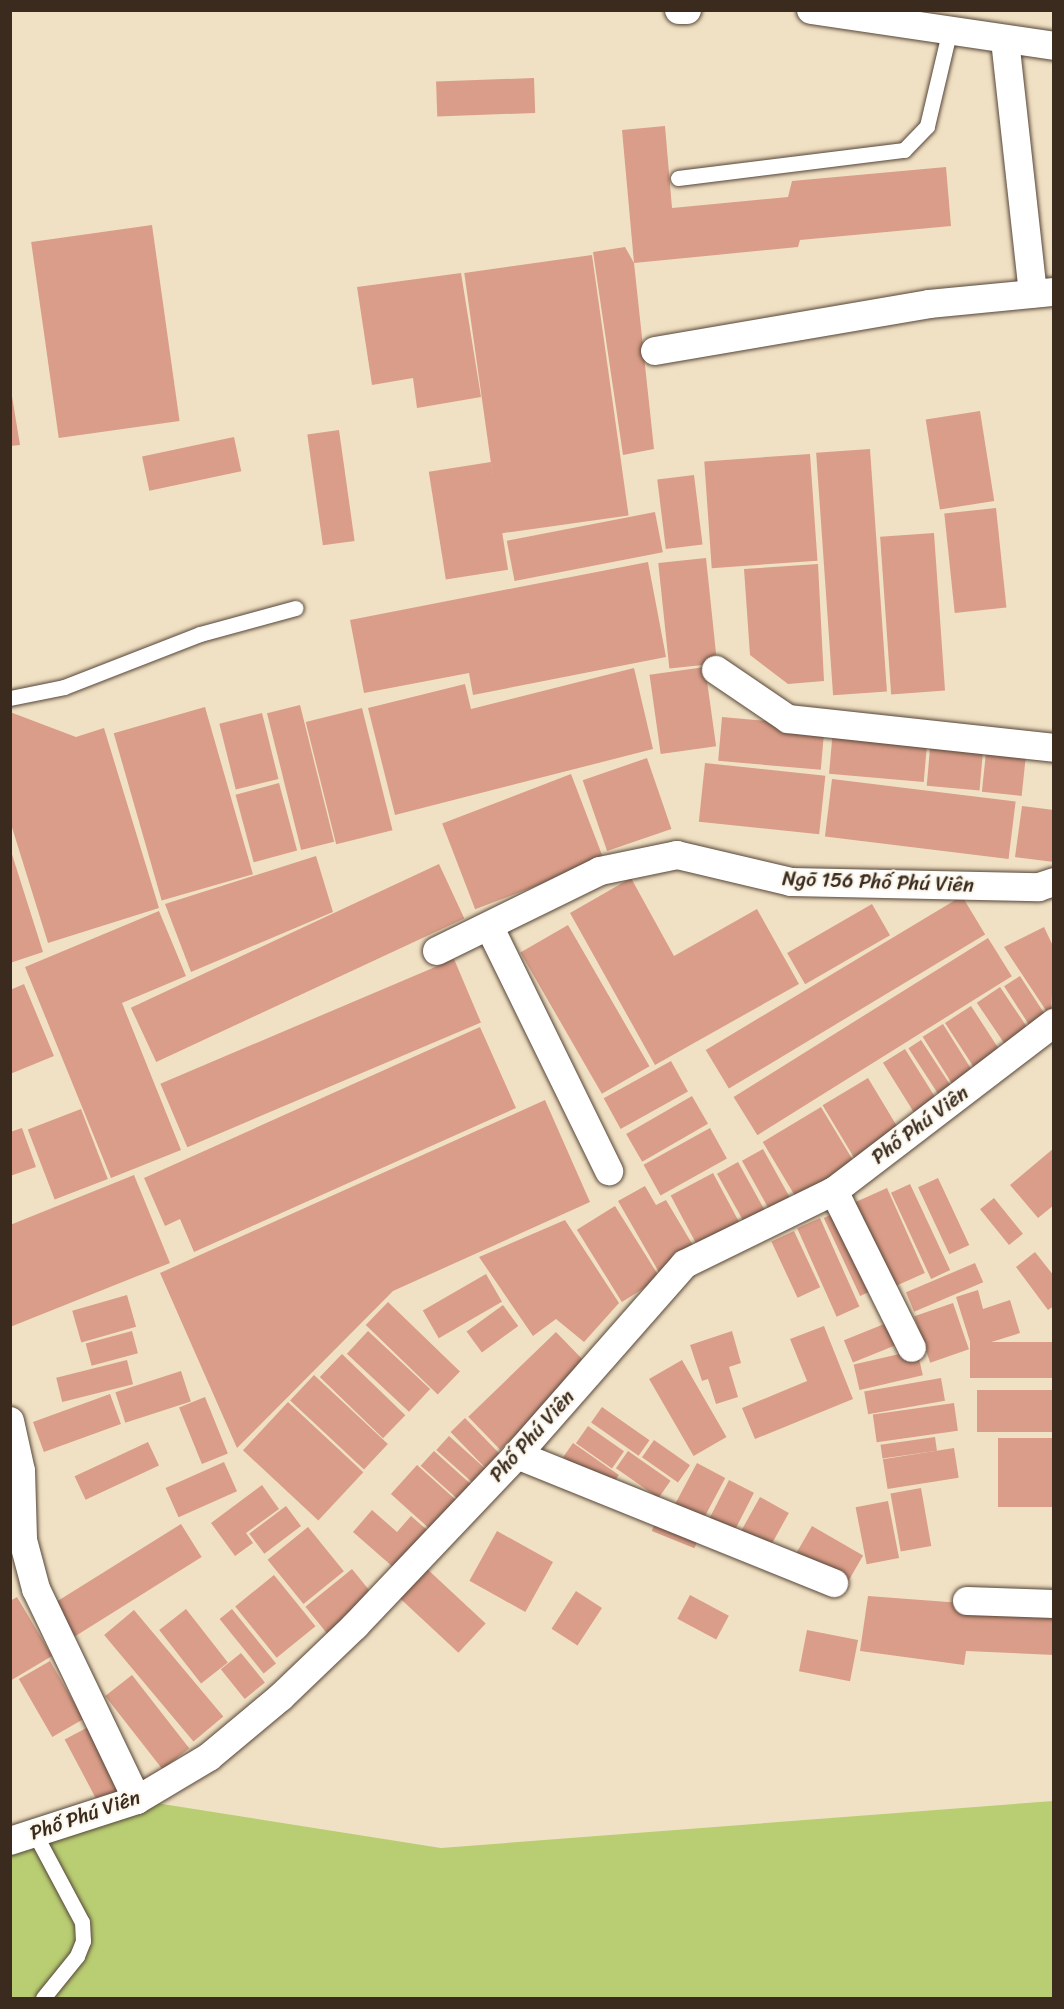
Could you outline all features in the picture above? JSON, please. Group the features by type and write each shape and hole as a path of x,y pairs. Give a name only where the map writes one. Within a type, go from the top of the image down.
{"street":[{"path":"679,10 687,10"},
{"path":"811,10 949,33 1053,46"},
{"path":"655,351 929,304 1043,292 1005,40"},
{"path":"716,670 788,719 1053,748"},
{"name":"Ngõ 156 Phố Phú Viên","path":"437,951 490,928 600,871 677,855 791,882 1039,887 1053,882"},
{"path":"490,928 609,1171"},
{"name":"Phố Phú Viên","path":"23,1837 137,1800 209,1757 281,1697 355,1626 517,1455 685,1264 834,1191 1053,1023"},
{"path":"834,1191 912,1348"},
{"path":"10,1421 23,1540 36,1589 137,1800"},
{"path":"517,1455 834,1583"},
{"path":"967,1601 1053,1604"}],"lane":[{"path":"678,178 904,150 927,126 949,33"},
{"path":"10,698 64,687 200,634 296,608"},
{"path":"23,1837 82,1922 83,1941 77,1956 43,1998"}],"green space":[{"path":"137,1800 441,1848 1053,1801 1053,1998 11,1998 11,1846"}],"building":[{"path":"534,78 535,113 437,116 436,81"},
{"path":"665,126 672,208 788,197 792,181 946,167 951,226 800,240 798,247 634,263 622,130"},
{"path":"152,225 180,421 59,438 31,242"},
{"path":"625,247 634,263 654,449 623,455 593,252"},
{"path":"592,255 629,515 501,533 464,273"},
{"path":"461,273 481,397 417,408 413,378 372,385 357,287"},
{"path":"10,384 20,445 10,446"},
{"path":"980,411 994,501 940,509 926,420"},
{"path":"339,430 355,541 323,545 307,434"},
{"path":"234,437 241,471 149,491 142,457"},
{"path":"870,449 887,691 833,695 816,453"},
{"path":"810,454 817,561 712,568 704,461"},
{"path":"491,462 508,570 446,580 429,472"},
{"path":"694,475 703,544 666,549 657,480"},
{"path":"996,508 1006,607 955,613 944,513"},
{"path":"655,512 663,552 515,581 507,541"},
{"path":"934,533 945,691 891,694 880,537"},
{"path":"706,558 717,663 669,668 658,563"},
{"path":"648,562 666,657 473,695 469,673 364,693 350,620"},
{"path":"818,564 824,681 788,684 750,655 744,569"},
{"path":"705,667 716,746 661,754 650,675"},
{"path":"634,668 653,749 395,815 368,708 465,684 471,709"},
{"path":"300,705 334,842 301,850 267,713"},
{"path":"205,707 253,874 162,900 114,733"},
{"path":"362,708 392,830 336,844 306,722"},
{"path":"10,712 76,737 104,728 159,908 48,943 10,821"},
{"path":"262,713 278,779 236,790 219,724"},
{"path":"722,717 825,726 821,770 718,761"},
{"path":"833,729 928,737 924,782 829,774"},
{"path":"931,737 984,742 980,790 927,786"},
{"path":"987,743 1027,747 1022,796 982,792"},
{"path":"647,758 671,829 607,851 583,780"},
{"path":"705,763 825,776 819,834 699,822"},
{"path":"571,774 604,860 475,909 442,823"},
{"path":"832,779 1016,802 1009,859 825,837"},
{"path":"279,783 297,851 254,862 236,795"},
{"path":"1022,806 1054,810 1054,862 1015,857"},
{"path":"10,848 43,952 10,963"},
{"path":"316,856 333,912 191,972 165,904"},
{"path":"439,864 464,918 156,1062 131,1008"},
{"path":"631,878 674,956 757,909 799,984 655,1065 570,913"},
{"path":"962,896 985,935 729,1089 706,1050"},
{"path":"872,904 890,935 805,984 787,953"},
{"path":"159,911 186,976 122,1003 181,1150 111,1178 25,967"},
{"path":"568,925 650,1066 602,1094 520,952"},
{"path":"1044,927 1054,948 1051,1018 1004,947"},
{"path":"988,938 1012,976 757,1135 734,1097"},
{"path":"454,959 481,1023 187,1147 160,1084"},
{"path":"1020,976 1050,1022 1034,1032 1004,986"},
{"path":"24,984 54,1056 10,1074 10,990"},
{"path":"1000,987 1033,1036 1010,1052 977,1003"},
{"path":"971,1006 1004,1057 978,1074 945,1023"},
{"path":"943,1024 976,1077 956,1089 923,1037"},
{"path":"480,1027 516,1108 194,1252 180,1219 165,1226 144,1178"},
{"path":"921,1040 955,1093 943,1101 908,1048"},
{"path":"905,1049 939,1104 917,1118 883,1063"},
{"path":"671,1061 688,1092 621,1129 604,1098"},
{"path":"868,1078 900,1132 855,1159 823,1105"},
{"path":"692,1096 708,1124 642,1162 626,1134"},
{"path":"545,1100 590,1202 393,1291 237,1448 160,1273"},
{"path":"821,1107 854,1163 796,1198 763,1142"},
{"path":"81,1109 108,1179 55,1199 28,1129"},
{"path":"22,1128 36,1167 10,1176 10,1132"},
{"path":"710,1128 727,1159 660,1195 644,1165"},
{"path":"1054,1148 1054,1205 1038,1218 1010,1185"},
{"path":"763,1149 792,1201 771,1213 742,1161"},
{"path":"738,1162 767,1214 746,1226 717,1174"},
{"path":"713,1173 743,1230 701,1252 671,1196"},
{"path":"134,1175 170,1263 10,1327 10,1225"},
{"path":"938,1178 969,1245 949,1254 918,1187"},
{"path":"910,1184 950,1270 931,1279 891,1193"},
{"path":"645,1186 656,1205 666,1200 697,1252 660,1274 618,1201"},
{"path":"887,1188 925,1273 893,1287 855,1202"},
{"path":"994,1198 1023,1234 1009,1245 980,1209"},
{"path":"615,1206 660,1278 622,1302 577,1230"},
{"path":"841,1210 877,1288 860,1296 824,1218"},
{"path":"820,1218 859,1307 837,1317 797,1228"},
{"path":"565,1220 619,1303 584,1342 556,1319 533,1336 479,1257"},
{"path":"794,1231 820,1287 798,1298 771,1242"},
{"path":"1035,1252 1054,1276 1054,1306 1048,1310 1016,1267"},
{"path":"975,1263 983,1282 914,1312 906,1292"},
{"path":"486,1274 502,1302 439,1338 423,1310"},
{"path":"978,1290 983,1309 1010,1300 1020,1333 972,1348 956,1297"},
{"path":"127,1295 136,1327 81,1342 72,1311"},
{"path":"388,1302 460,1371 438,1394 366,1325"},
{"path":"953,1303 969,1349 930,1363 914,1316"},
{"path":"503,1305 518,1326 482,1352 467,1331"},
{"path":"894,1320 903,1342 853,1362 844,1340"},
{"path":"824,1326 853,1399 755,1439 742,1408 807,1381 790,1339"},
{"path":"132,1331 138,1353 92,1366 86,1343"},
{"path":"368,1331 430,1389 409,1412 347,1354"},
{"path":"732,1331 741,1363 729,1367 738,1397 716,1404 708,1379 702,1381 690,1345"},
{"path":"556,1332 588,1365 500,1450 468,1417"},
{"path":"970,1342 1054,1342 1054,1378 970,1378"},
{"path":"917,1350 923,1375 860,1390 854,1365"},
{"path":"342,1354 405,1415 383,1438 320,1377"},
{"path":"127,1360 133,1384 62,1402 56,1378"},
{"path":"682,1360 727,1437 694,1456 649,1379"},
{"path":"181,1371 191,1401 125,1423 115,1392"},
{"path":"314,1375 388,1444 364,1469 290,1401"},
{"path":"941,1378 945,1401 868,1414 864,1392"},
{"path":"977,1390 1054,1390 1054,1432 977,1432"},
{"path":"110,1394 121,1424 44,1452 33,1422"},
{"path":"205,1397 228,1454 202,1464 179,1407"},
{"path":"288,1402 363,1472 318,1521 243,1450"},
{"path":"954,1403 958,1431 877,1442 873,1414"},
{"path":"602,1407 650,1440 639,1456 591,1423"},
{"path":"465,1418 505,1459 490,1473 451,1432"},
{"path":"588,1426 624,1451 612,1468 576,1443"},
{"path":"449,1436 493,1475 480,1490 436,1450"},
{"path":"935,1437 937,1451 882,1459 881,1445"},
{"path":"998,1438 1054,1438 1054,1507 998,1507"},
{"path":"654,1440 690,1465 678,1482 642,1457"},
{"path":"148,1442 159,1466 86,1500 75,1476"},
{"path":"573,1443 619,1475 609,1489 563,1457"},
{"path":"954,1448 959,1478 888,1489 883,1459"},
{"path":"434,1451 478,1490 464,1505 421,1466"},
{"path":"628,1451 671,1481 659,1498 616,1468"},
{"path":"224,1462 237,1491 179,1517 166,1488"},
{"path":"697,1463 725,1478 699,1527 671,1512"},
{"path":"417,1465 462,1506 436,1535 391,1494"},
{"path":"729,1480 754,1493 731,1538 706,1525"},
{"path":"262,1485 279,1509 246,1533 253,1543 235,1556 211,1523"},
{"path":"921,1488 931,1546 901,1551 890,1493"},
{"path":"760,1497 789,1513 767,1553 738,1537"},
{"path":"888,1501 899,1558 867,1564 856,1507"},
{"path":"286,1506 301,1526 264,1554 249,1534"},
{"path":"372,1510 397,1532 411,1516 434,1536 401,1574 353,1532"},
{"path":"657,1518 700,1535 694,1548 652,1531"},
{"path":"181,1524 202,1557 72,1638 51,1605"},
{"path":"812,1526 863,1556 845,1588 794,1558"},
{"path":"308,1527 344,1571 303,1604 268,1560"},
{"path":"497,1531 553,1562 525,1612 469,1581"},
{"path":"425,1567 486,1624 458,1653 398,1596"},
{"path":"352,1569 376,1599 329,1636 305,1607"},
{"path":"274,1575 316,1626 277,1658 235,1606"},
{"path":"576,1591 602,1608 577,1646 551,1629"},
{"path":"690,1595 729,1616 716,1639 677,1619"},
{"path":"868,1596 1054,1610 1054,1655 966,1651 964,1665 860,1651"},
{"path":"17,1597 52,1656 10,1681 10,1601"},
{"path":"186,1609 228,1663 201,1684 159,1630"},
{"path":"232,1609 276,1663 264,1673 220,1619"},
{"path":"134,1610 223,1716 193,1742 104,1635"},
{"path":"807,1630 858,1640 850,1681 799,1671"},
{"path":"241,1653 265,1683 245,1699 221,1669"},
{"path":"50,1661 84,1719 52,1737 19,1679"},
{"path":"132,1675 189,1748 162,1769 105,1696"},
{"path":"92,1725 129,1794 101,1808 65,1740"}]}
